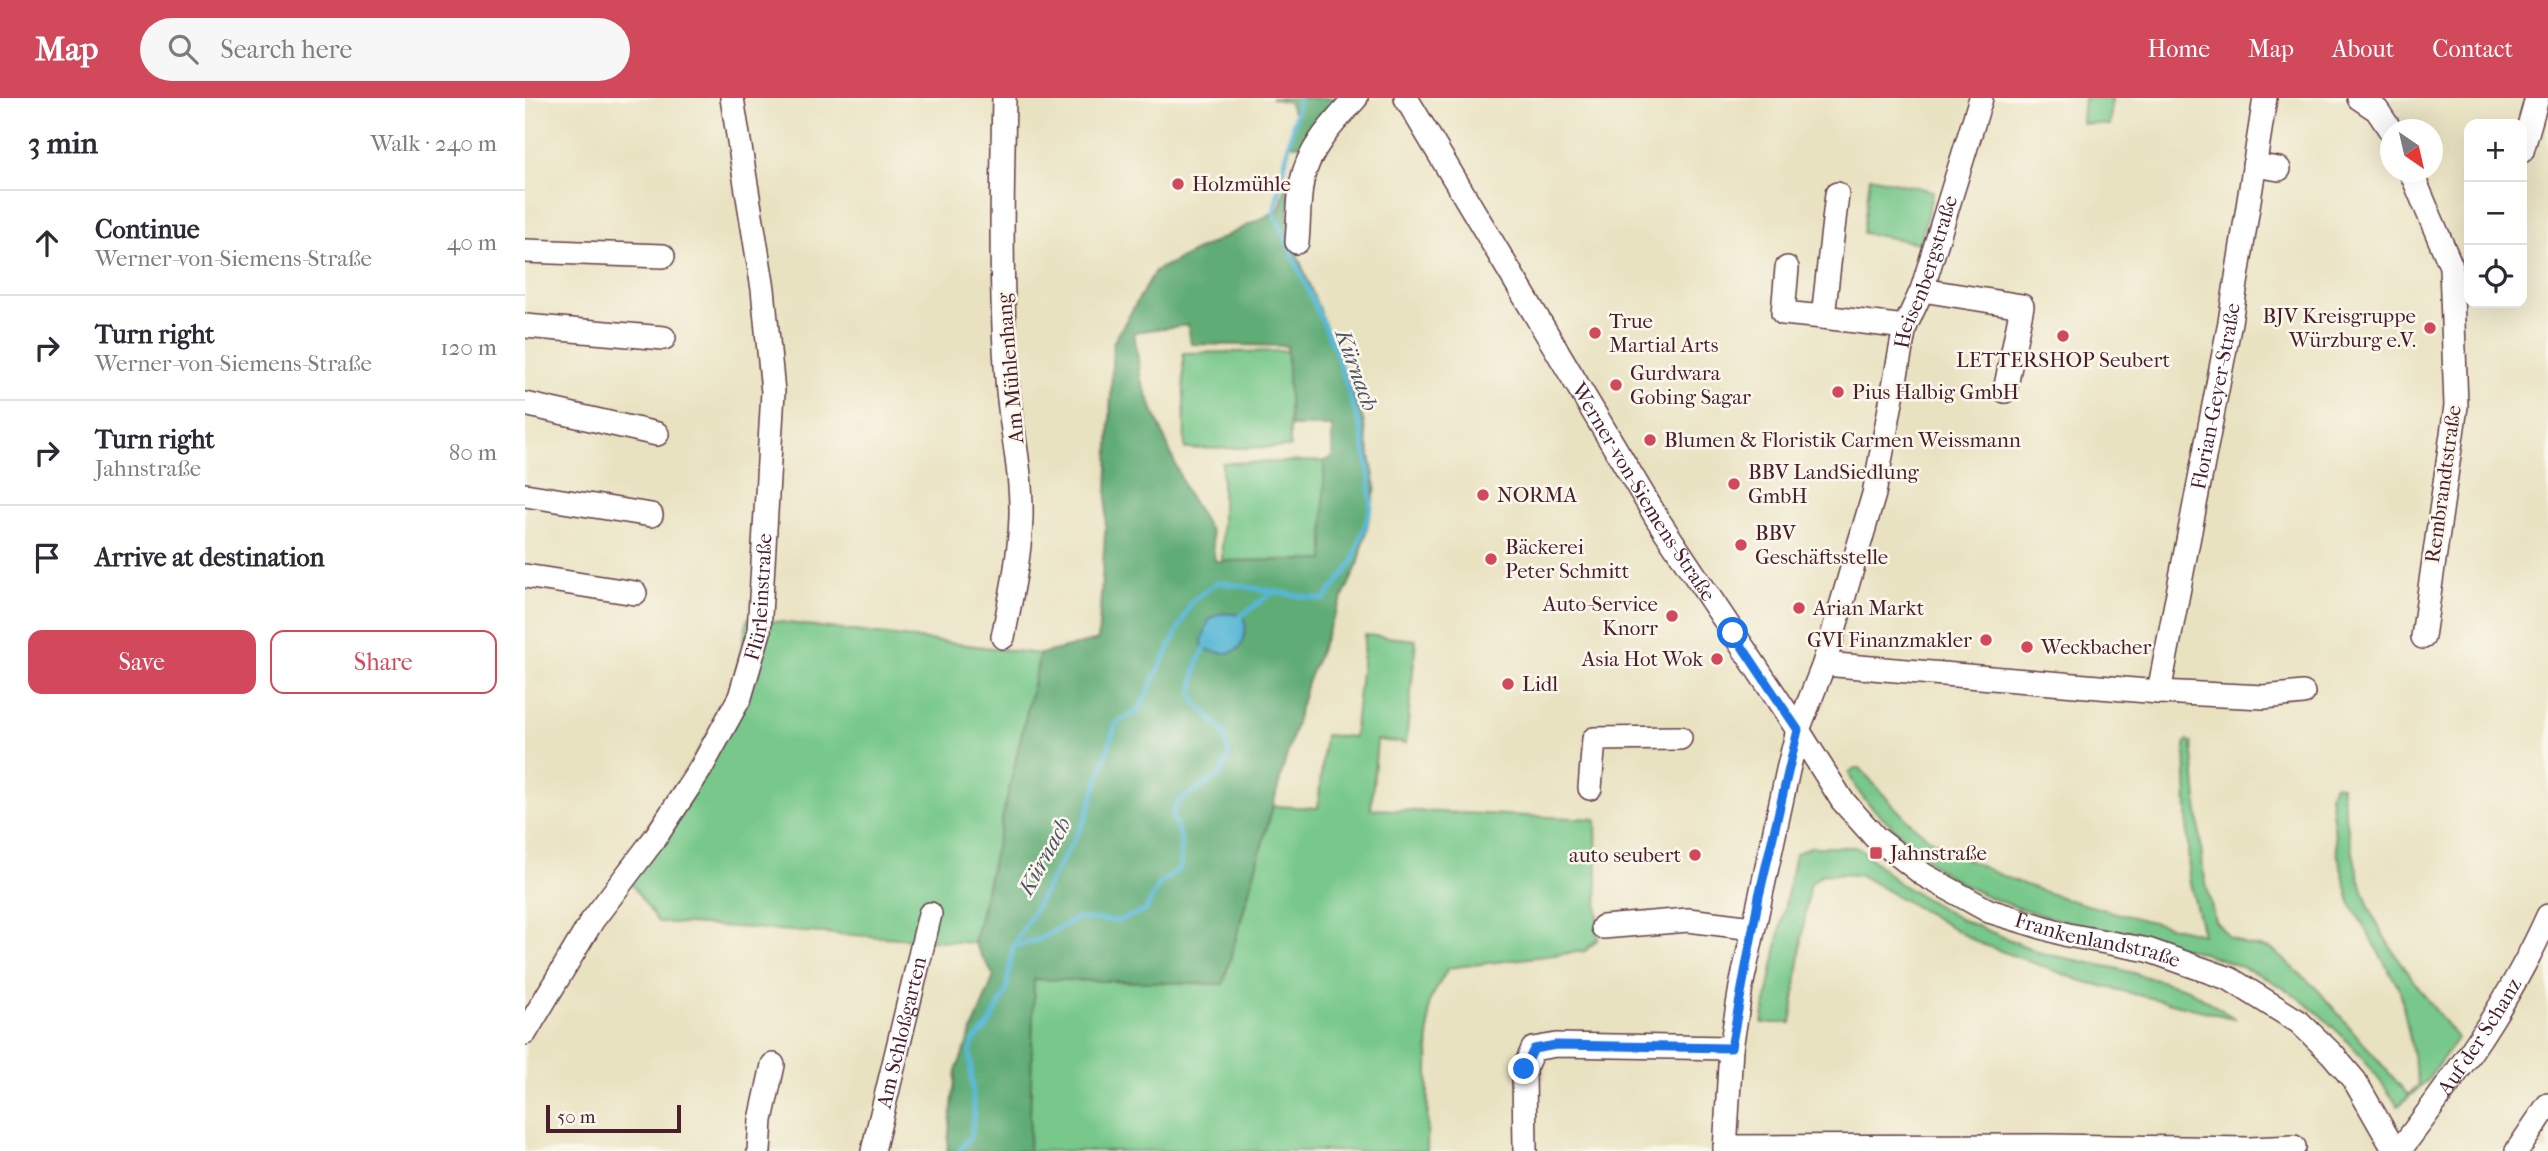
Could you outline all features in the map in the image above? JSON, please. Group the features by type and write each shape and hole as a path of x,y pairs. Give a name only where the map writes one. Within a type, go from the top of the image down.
{"street":[{"name":"Flürleinstraße","path":"525,1033 592,921 655,838 701,768 740,697 759,632 773,392 763,289 732,98"},
{"name":"Am Mühlenhang","path":"1003,637 1016,570 1021,516 1007,381 1004,319 1004,98"},
{"path":"1297,242 1302,180 1308,162 1318,144 1356,98"},
{"name":"Werner-von-Siemens-Straße","path":"1406,98 1658,520 1798,730"},
{"name":"Heisenbergstraße","path":"1798,730 1824,664 1874,494 1905,327 1921,289 1980,98"},
{"name":"Florian-Geyer-Straße","path":"2159,692 2230,322 2265,98"},
{"path":"2359,98 2378,110 2384,119"},
{"path":"2527,133 2537,98"},
{"path":"2254,165 2279,169"},
{"name":"Rembrandtstraße","path":"2416,182 2460,266 2456,406 2423,637"},
{"path":"1823,317 1837,194"},
{"path":"525,251 663,256"},
{"path":"1787,268 1783,313 1905,327"},
{"path":"1921,289 2022,306 2005,391"},
{"path":"525,326 664,338"},
{"path":"525,404 657,433"},
{"path":"525,495 650,515"},
{"path":"525,576 635,593"},
{"path":"1824,664 2159,692 2264,698 2304,693"},
{"path":"1798,730 1753,928 1731,1048 1725,1149 2294,1147"},
{"name":"Frankenlandstraße","path":"1798,730 1842,800 1875,837 1945,889 1989,911 2045,930 2148,950 2230,979 2299,1022 2355,1081 2397,1151"},
{"path":"1590,788 1594,739 1680,738"},
{"name":"Am Schloßgarten","path":"873,1151 930,914"},
{"name":"Auf der Schanz","path":"2397,1151 2493,1019 2539,961 2548,916"},
{"path":"1603,927 1688,920 1753,928"},
{"path":"1525,1151 1524,1069 1534,1049 1556,1045 1731,1048"},
{"path":"759,1151 761,1120 773,1065"},
{"path":"2517,1151 2548,1105"}],"green space":[{"path":"1271,98 1338,98 1326,112 1311,144 1290,145 1294,114 1288,102"},
{"path":"2084,98 2112,98 2110,125 2082,123"},
{"path":"1289,175 1289,234 1363,420 1376,487 1359,562 1307,683 1223,984 1034,979 1029,1151 947,1151 956,1071 994,976 974,943 1040,654 1098,640 1113,343 1155,271 1279,210","holes":["1188,325 1191,344 1287,346 1290,426 1332,426 1332,458 1324,461 1324,560 1215,561 1211,532 1186,491 1141,380 1134,332"]},
{"path":"1870,177 1933,191 1920,243 1863,233"},
{"path":"1288,351 1290,447 1185,449 1183,353"},
{"path":"1324,461 1325,560 1222,561 1222,463"},
{"path":"748,618 1040,654 974,943 658,922 620,867 679,782 718,715 735,674"},
{"path":"1365,635 1416,640 1406,743 1377,740 1371,809 1596,819 1598,939 1585,951 1448,968 1429,1002 1427,1151 1029,1151 1034,979 1223,984 1273,806 1318,808 1325,735 1354,737"},
{"path":"2188,740 2192,743 2203,870 2215,921 2229,937 2247,945 2272,949 2317,989 2408,1095 2419,1085 2400,990 2350,902 2337,852 2330,794 2334,785 2341,786 2355,863 2369,907 2398,958 2457,1038 2425,1083 2398,1106 2352,1046 2316,1011 2296,996 2251,971 2216,957 2035,913 1966,886 1927,859 1873,808 1856,788 1849,773 1860,768 1913,825 1932,840 1996,873 2063,898 2203,934 2189,879 2185,744"},
{"path":"1810,847 1858,847 1900,884 1960,919 2041,953 2119,969 2188,989 2236,1019 2082,981 1979,943 1860,875 1822,874 1809,885 1791,1023 1762,1023 1795,854"}],"water":[{"path":"1221,613 1243,615 1244,640 1232,652 1203,649 1202,641 1209,620"}],"waterway":[{"name":"Kürnach","path":"959,1151 971,1136 974,1114 970,1053 973,1042 989,1025 1006,992 1013,947 1086,818 1116,723 1139,710 1192,601 1218,582 1324,600 1353,562 1371,507 1369,470 1361,429 1334,348 1274,213 1299,98"},
{"name":"Kürnach","path":"1237,619 1273,592"},
{"name":"Kürnach","path":"1013,947 1040,939 1077,918 1118,921 1146,910 1159,885 1180,868 1181,840 1172,814 1179,801 1220,776 1229,755 1223,731 1196,703 1192,694 1197,664 1206,646"}],"place":[{"name":"Holzmühle","path":"1178,184"},
{"name":"BJV Kreisgruppe Würzburg e.V.","path":"2430,328"},
{"name":"True Martial Arts","path":"1595,333"},
{"name":"LETTERSHOP Seubert","path":"2063,336"},
{"name":"Gurdwara Gobing Sagar","path":"1616,385"},
{"name":"Pius Halbig GmbH","path":"1838,392"},
{"name":"Blumen & Floristik Carmen Weissmann","path":"1650,440"},
{"name":"BBV LandSiedlung GmbH","path":"1734,484"},
{"name":"NORMA","path":"1483,495"},
{"name":"BBV Geschäftsstelle","path":"1741,545"},
{"name":"Bäckerei Peter Schmitt","path":"1491,559"},
{"name":"Arian Markt","path":"1799,608"},
{"name":"Auto-Service Knorr","path":"1672,616"},
{"name":"GVI Finanzmakler","path":"1986,640"},
{"name":"Weckbacher","path":"2027,647"},
{"name":"Asia Hot Wok","path":"1717,659"},
{"name":"Lidl","path":"1508,684"},
{"name":"Jahnstraße","path":"1876,853"},
{"name":"auto seubert","path":"1695,855"}],"route":[{"path":"1524,1069 1534,1049 1556,1045 1731,1048 1759,896 1798,730 1733,633"}]}
